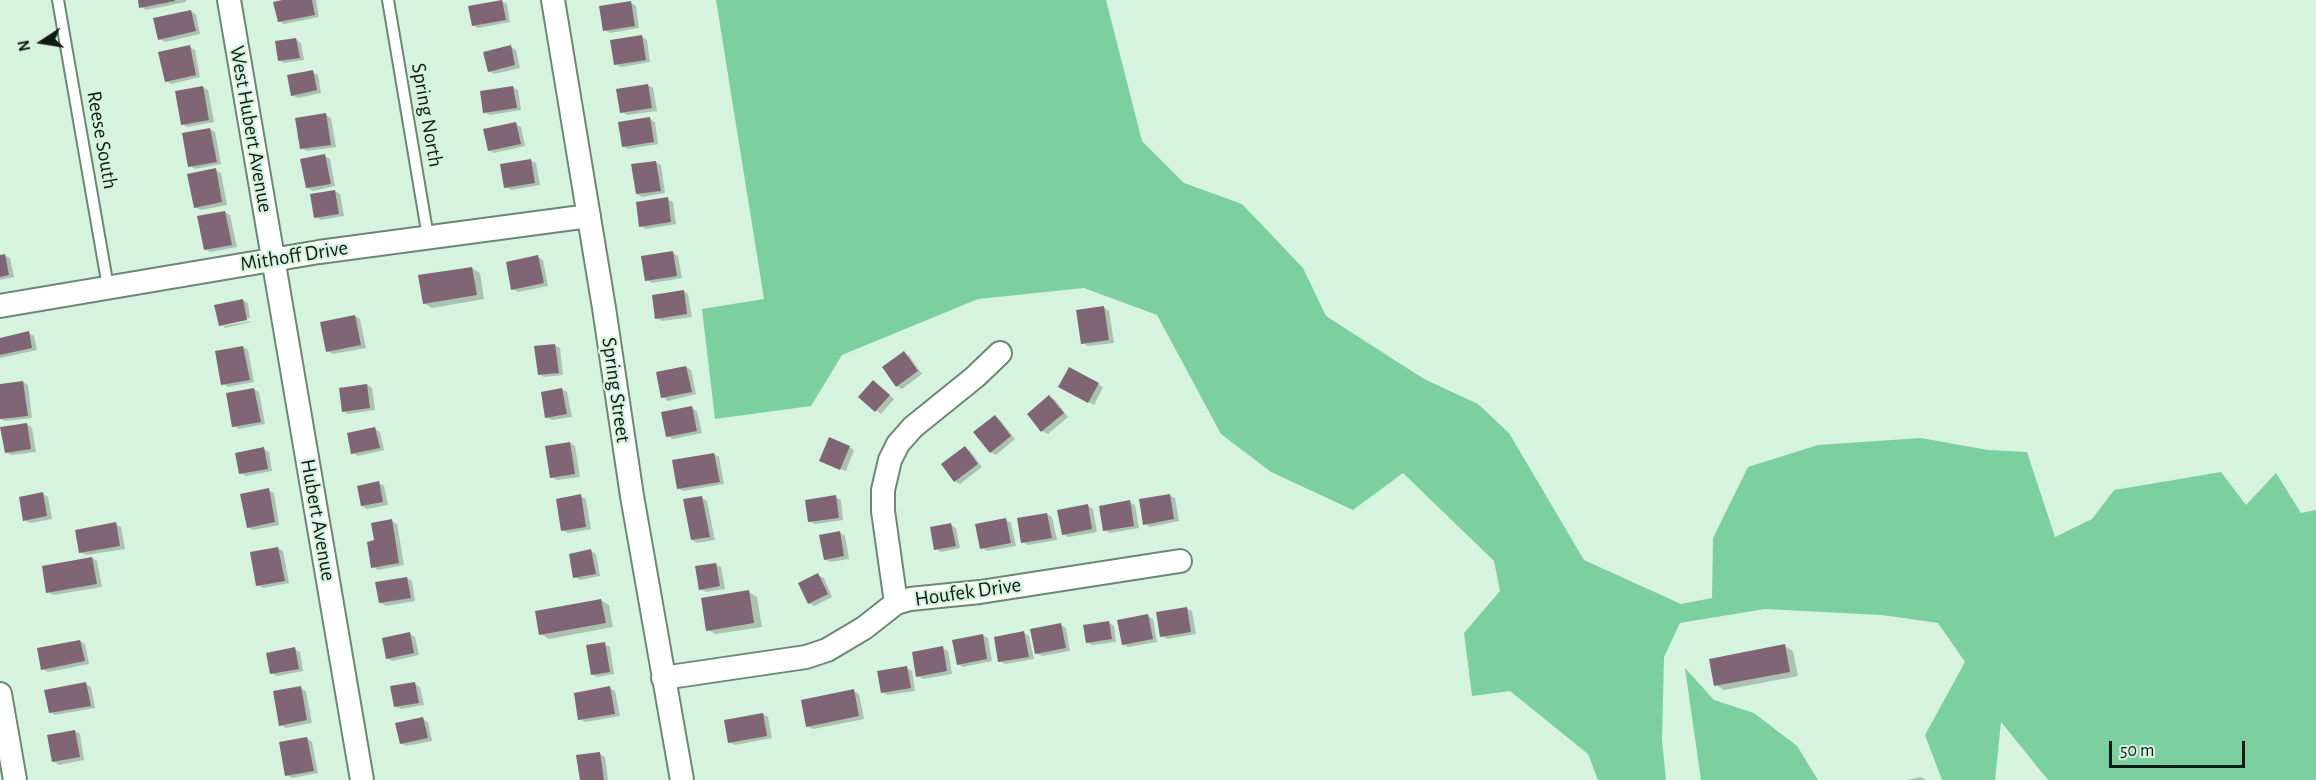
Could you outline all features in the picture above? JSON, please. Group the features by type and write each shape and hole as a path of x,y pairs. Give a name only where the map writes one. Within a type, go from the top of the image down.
{"street":[{"name":"West Hubert Avenue","path":"229,0 274,259"},
{"name":"Spring Street","path":"554,0 632,496 682,780"},
{"name":"Mithoff Drive","path":"0,306 274,259 589,216"},
{"name":"Hubert Avenue","path":"274,259 362,780"},
{"path":"896,603 883,511 883,490 890,460 898,444 913,427 975,377 1000,353"},
{"name":"Houfek Drive","path":"663,678 806,657 827,650 864,628 896,603 1180,561"},
{"path":"0,694 15,780"}],"lane":[{"name":"Reese South","path":"58,0 108,287"},
{"name":"Spring North","path":"388,0 428,237"}],"green space":[{"path":"716,0 1106,0 1142,141 1184,183 1242,204 1303,268 1326,316 1424,379 1478,404 1509,433 1584,560 1681,604 1712,598 1713,538 1748,467 1818,445 1921,438 1988,450 2027,452 2055,537 2092,519 2114,490 2221,472 2246,505 2276,473 2301,513 2316,510 2316,780 2048,780 2001,722 1995,780 1942,780 1925,735 1965,662 1938,623 1882,615 1765,609 1680,623 1664,657 1662,740 1666,780 1598,780 1588,754 1510,691 1472,696 1464,633 1500,591 1494,561 1403,473 1353,510 1271,472 1221,434 1157,315 1084,288 978,299 842,355 811,406 715,419 702,309 764,299"},
{"path":"1685,668 1714,700 1754,713 1797,746 1818,780 1701,780"}],"building":[{"path":"138,0 175,0 175,1 139,8"},
{"path":"312,0 315,15 278,22 273,2"},
{"path":"502,0 506,20 472,26 468,6"},
{"path":"631,1 635,26 603,31 599,6"},
{"path":"191,10 196,31 158,40 153,18"},
{"path":"642,35 646,60 614,65 610,40"},
{"path":"296,38 300,58 278,61 275,41"},
{"path":"190,45 196,75 165,82 158,52"},
{"path":"511,45 515,65 488,72 483,52"},
{"path":"313,70 317,90 291,96 287,75"},
{"path":"648,84 652,108 620,113 616,89"},
{"path":"203,86 209,120 181,125 175,91"},
{"path":"513,86 517,108 483,113 480,91"},
{"path":"326,113 331,145 300,149 295,118"},
{"path":"650,117 654,142 622,147 618,122"},
{"path":"516,122 521,144 488,151 483,129"},
{"path":"210,128 217,162 188,167 182,133"},
{"path":"325,154 331,184 306,188 300,159"},
{"path":"531,159 535,183 504,188 500,164"},
{"path":"656,161 661,191 636,194 631,164"},
{"path":"216,168 222,202 194,208 187,174"},
{"path":"335,190 339,214 314,218 310,194"},
{"path":"668,197 671,222 639,227 636,202"},
{"path":"225,211 232,245 204,250 197,216"},
{"path":"673,251 677,276 645,281 641,256"},
{"path":"5,254 9,275 0,277 0,255"},
{"path":"538,255 544,283 511,290 506,262"},
{"path":"472,267 477,295 423,304 418,275"},
{"path":"684,290 687,314 655,319 652,295"},
{"path":"243,299 247,320 219,326 214,305"},
{"path":"1104,306 1109,340 1081,344 1076,310"},
{"path":"355,315 361,345 326,352 320,322"},
{"path":"29,331 32,348 0,355 0,338"},
{"path":"555,344 559,373 538,375 534,346"},
{"path":"243,346 250,380 221,385 215,351"},
{"path":"904,351 918,371 896,387 882,367"},
{"path":"686,366 692,392 661,398 656,372"},
{"path":"1069,367 1099,383 1088,403 1058,387"},
{"path":"873,380 890,395 875,412 858,397"},
{"path":"23,381 28,416 0,419 0,384"},
{"path":"367,384 370,408 342,412 339,388"},
{"path":"254,388 261,422 232,427 226,393"},
{"path":"562,388 567,414 545,418 541,392"},
{"path":"1049,395 1064,413 1041,432 1027,414"},
{"path":"692,406 697,431 666,437 661,412"},
{"path":"995,415 1011,436 990,453 973,432"},
{"path":"27,423 31,449 5,453 0,427"},
{"path":"375,427 380,448 351,454 347,433"},
{"path":"829,437 850,446 840,470 819,461"},
{"path":"570,442 575,474 550,478 545,446"},
{"path":"965,446 978,464 954,482 941,464"},
{"path":"264,447 268,469 239,474 235,453"},
{"path":"714,453 720,482 677,489 672,460"},
{"path":"379,481 383,502 361,506 357,486"},
{"path":"269,488 275,522 247,528 240,494"},
{"path":"43,492 47,516 23,521 19,497"},
{"path":"581,494 586,527 561,531 556,499"},
{"path":"1170,494 1174,519 1143,525 1139,499"},
{"path":"836,495 839,518 808,522 805,500"},
{"path":"702,496 710,537 691,540 683,499"},
{"path":"1130,500 1134,526 1103,531 1099,506"},
{"path":"1088,504 1092,529 1062,535 1057,510"},
{"path":"1047,513 1052,538 1021,543 1017,518"},
{"path":"1006,518 1011,543 980,549 975,524"},
{"path":"392,519 399,563 371,568 367,542 374,540 371,523"},
{"path":"116,522 120,546 79,553 75,530"},
{"path":"951,523 956,546 934,550 930,527"},
{"path":"840,531 844,556 824,560 819,535"},
{"path":"278,547 285,581 256,586 250,552"},
{"path":"591,549 596,574 573,578 569,554"},
{"path":"92,557 97,584 46,593 42,566"},
{"path":"716,563 720,586 699,590 695,566"},
{"path":"818,573 828,594 808,604 798,583"},
{"path":"407,577 411,598 379,603 375,582"},
{"path":"749,590 754,623 706,631 701,598"},
{"path":"601,599 606,623 539,635 535,611"},
{"path":"1187,607 1191,632 1160,637 1156,612"},
{"path":"1148,614 1153,639 1122,645 1117,620"},
{"path":"1109,621 1112,639 1086,643 1083,625"},
{"path":"1061,623 1066,648 1035,654 1030,629"},
{"path":"1024,631 1029,657 998,662 994,637"},
{"path":"410,632 414,653 386,659 382,638"},
{"path":"983,634 987,659 957,665 952,640"},
{"path":"80,640 85,661 41,670 37,648"},
{"path":"605,642 610,672 591,675 586,645"},
{"path":"1785,644 1790,672 1714,686 1709,659"},
{"path":"943,646 947,671 916,677 912,652"},
{"path":"295,647 299,669 270,674 266,653"},
{"path":"907,666 911,688 881,693 877,671"},
{"path":"86,682 91,706 49,713 44,690"},
{"path":"415,682 419,703 394,707 390,686"},
{"path":"301,686 307,720 279,726 273,691"},
{"path":"610,686 615,714 578,720 574,693"},
{"path":"854,689 859,716 806,727 801,700"},
{"path":"763,713 767,736 728,743 724,720"},
{"path":"423,717 428,738 400,744 395,723"},
{"path":"75,730 80,757 52,762 47,735"},
{"path":"307,737 314,771 285,776 279,742"},
{"path":"600,752 604,780 580,780 576,755"}]}
